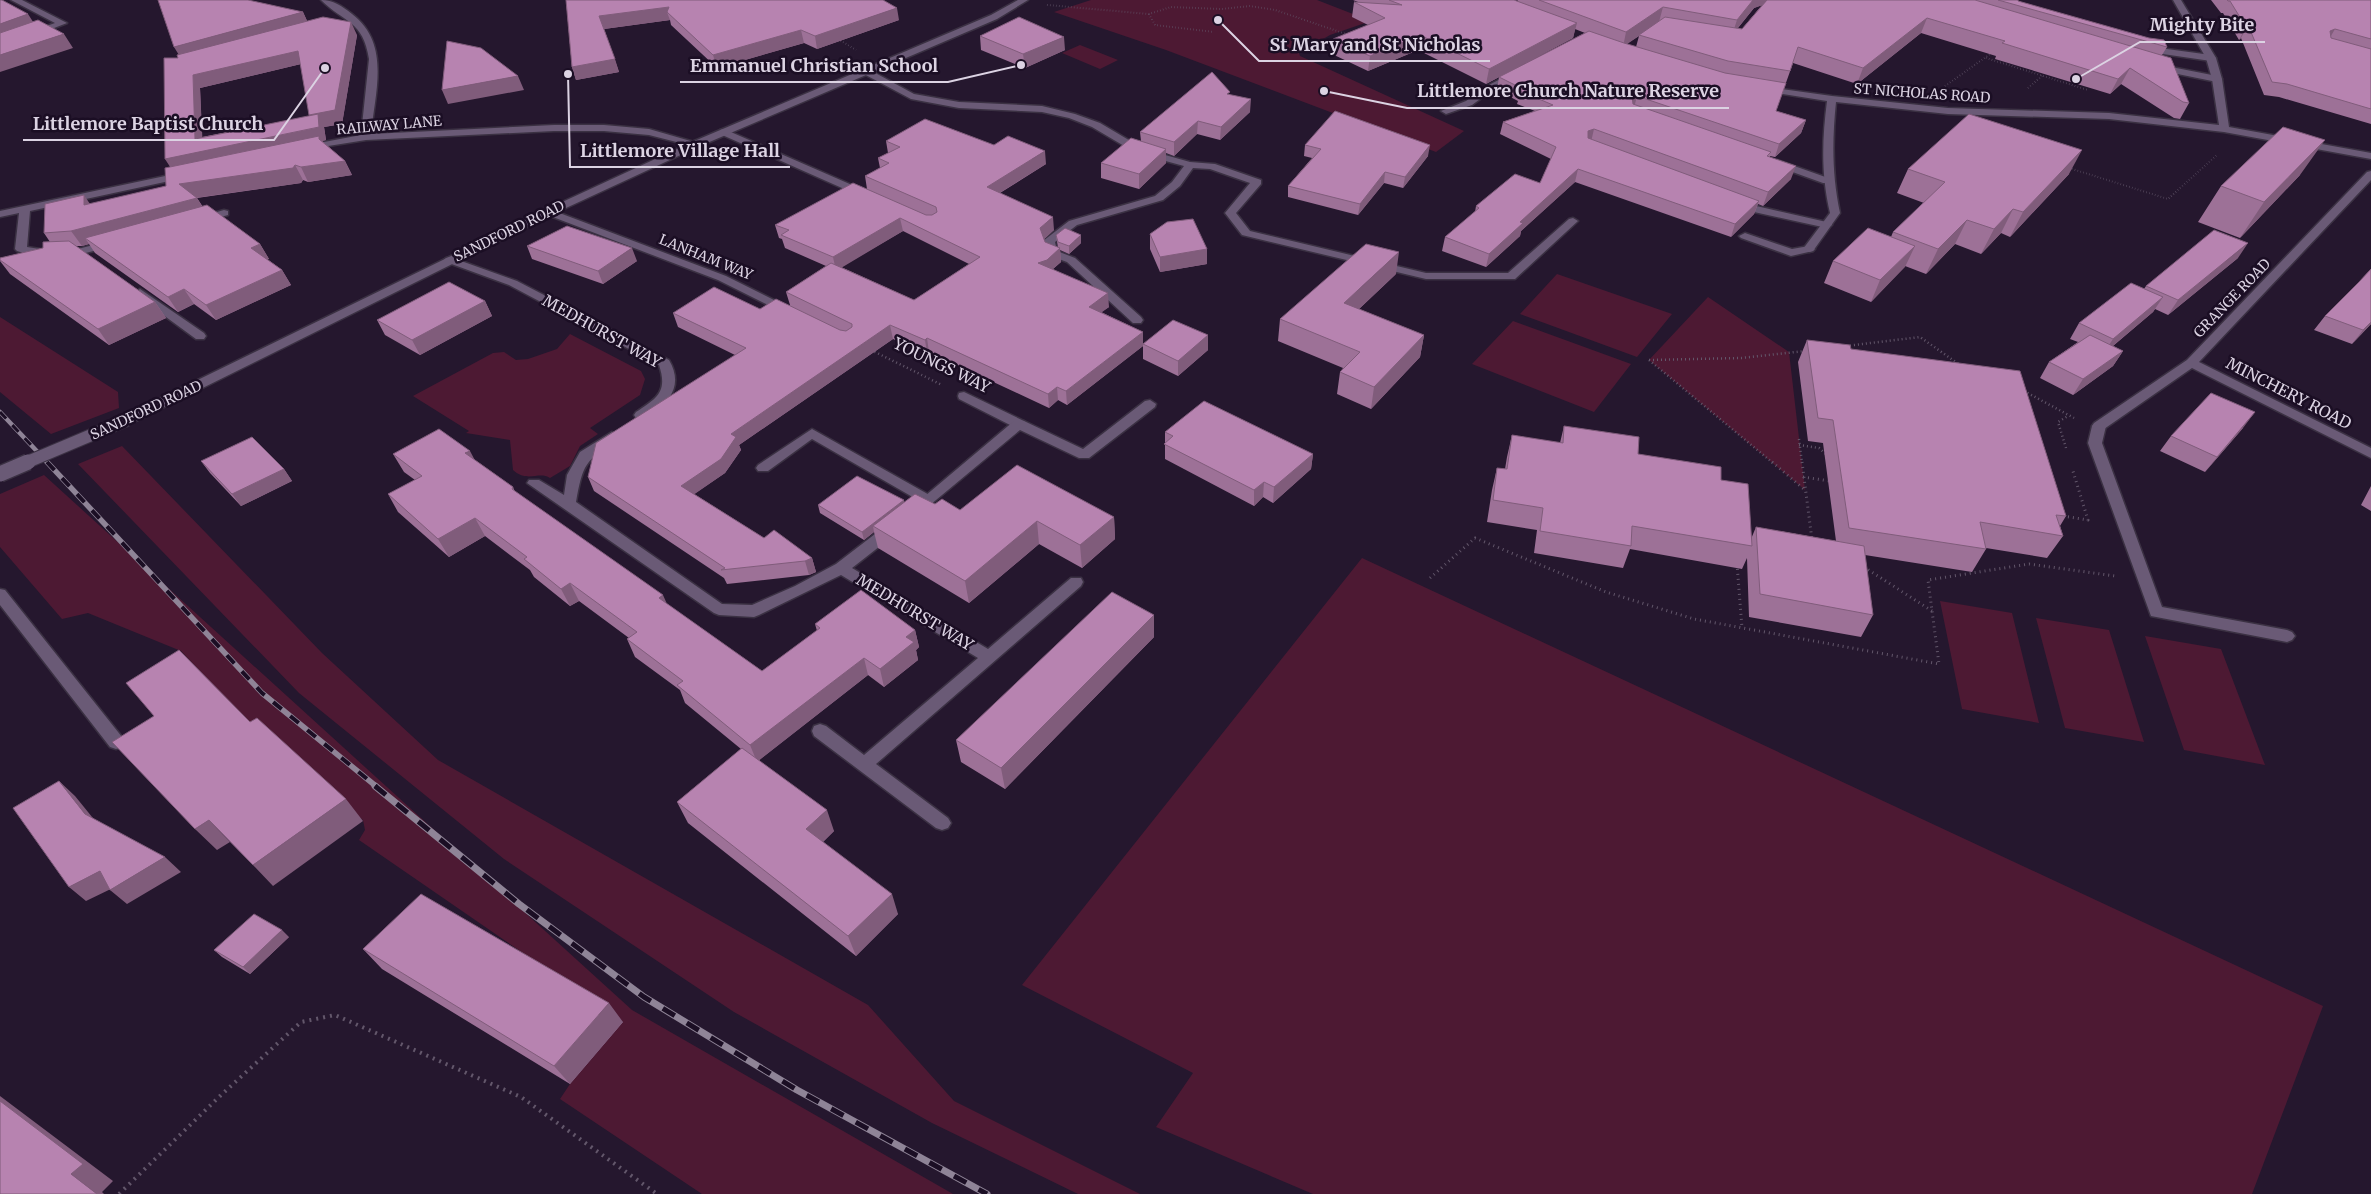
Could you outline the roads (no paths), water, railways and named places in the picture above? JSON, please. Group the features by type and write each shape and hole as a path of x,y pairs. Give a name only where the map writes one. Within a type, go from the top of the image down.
{"street":[{"path":"0,46 62,23 14,0"},
{"path":"325,0 366,33 373,47 374,58 366,137"},
{"name":"SANDFORD ROAD","path":"0,474 127,420 549,212 696,144 994,17 1024,0"},
{"path":"2177,0 2211,58 2217,79 2224,129"},
{"path":"2132,46 2211,58"},
{"path":"2146,64 2217,79"},
{"path":"865,71 911,96 959,106 1042,109 1072,116 1096,125 1140,151 1190,165 1212,166 1257,182 1230,213 1246,232 1426,276 1511,277 1573,220"},
{"path":"1446,111 1470,103 1488,89 1523,71"},
{"name":"ST NICHOLAS ROAD","path":"1749,86 1832,100 1948,111 2109,116 2224,129 2371,156"},
{"path":"1745,236 1791,253 1809,250 1836,213 1827,181 1825,154 1832,100"},
{"name":"RAILWAY LANE","path":"298,150 366,137 554,128 604,128 649,132 696,144"},
{"path":"724,132 878,200"},
{"path":"1137,320 1071,260 1052,253 1049,241 1073,223 1159,198 1176,184 1190,165 1203,154"},
{"path":"1763,158 1827,181"},
{"path":"0,214 195,173"},
{"name":"GRANGE ROAD","path":"2288,636 2156,612 2095,443 2099,428 2191,363 2371,174"},
{"path":"1723,198 1750,208 1828,225"},
{"path":"25,209 21,249 38,253 73,251 120,241"},
{"name":"LANHAM WAY","path":"549,212 722,278 798,314"},
{"path":"186,223 224,213"},
{"path":"73,251 98,262"},
{"name":"MEDHURST WAY","path":"450,260 512,283 665,363 671,378 665,399 585,455 574,475 569,504"},
{"path":"129,285 200,336"},
{"name":"MINCHERY ROAD","path":"2191,363 2371,454"},
{"name":"YOUNGS WAY","path":"964,396 1084,455 1150,404"},
{"path":"763,468 812,433 928,500 1019,424"},
{"name":"MEDHURST WAY","path":"534,483 569,504 719,609 754,611 841,568 928,500"},
{"name":"MEDHURST WAY","path":"841,568 988,657"},
{"name":"MEDHURST WAY","path":"864,764 1076,582"},
{"path":"0,594 116,742"},
{"path":"820,731 942,823"}],"railway":[{"path":"0,412 48,463"},
{"path":"47,462 262,693 377,787"},
{"path":"375,786 519,904 644,997 797,1090 987,1194"}],"place":[{"name":"St Mary and St Nicholas","path":"1218,20"},
{"name":"Emmanuel Christian School","path":"1021,65"},
{"name":"Littlemore Baptist Church","path":"325,68"},
{"name":"Littlemore Village Hall","path":"568,74"},
{"name":"Mighty Bite","path":"2076,79"},
{"name":"Littlemore Church Nature Reserve","path":"1324,91"}]}
